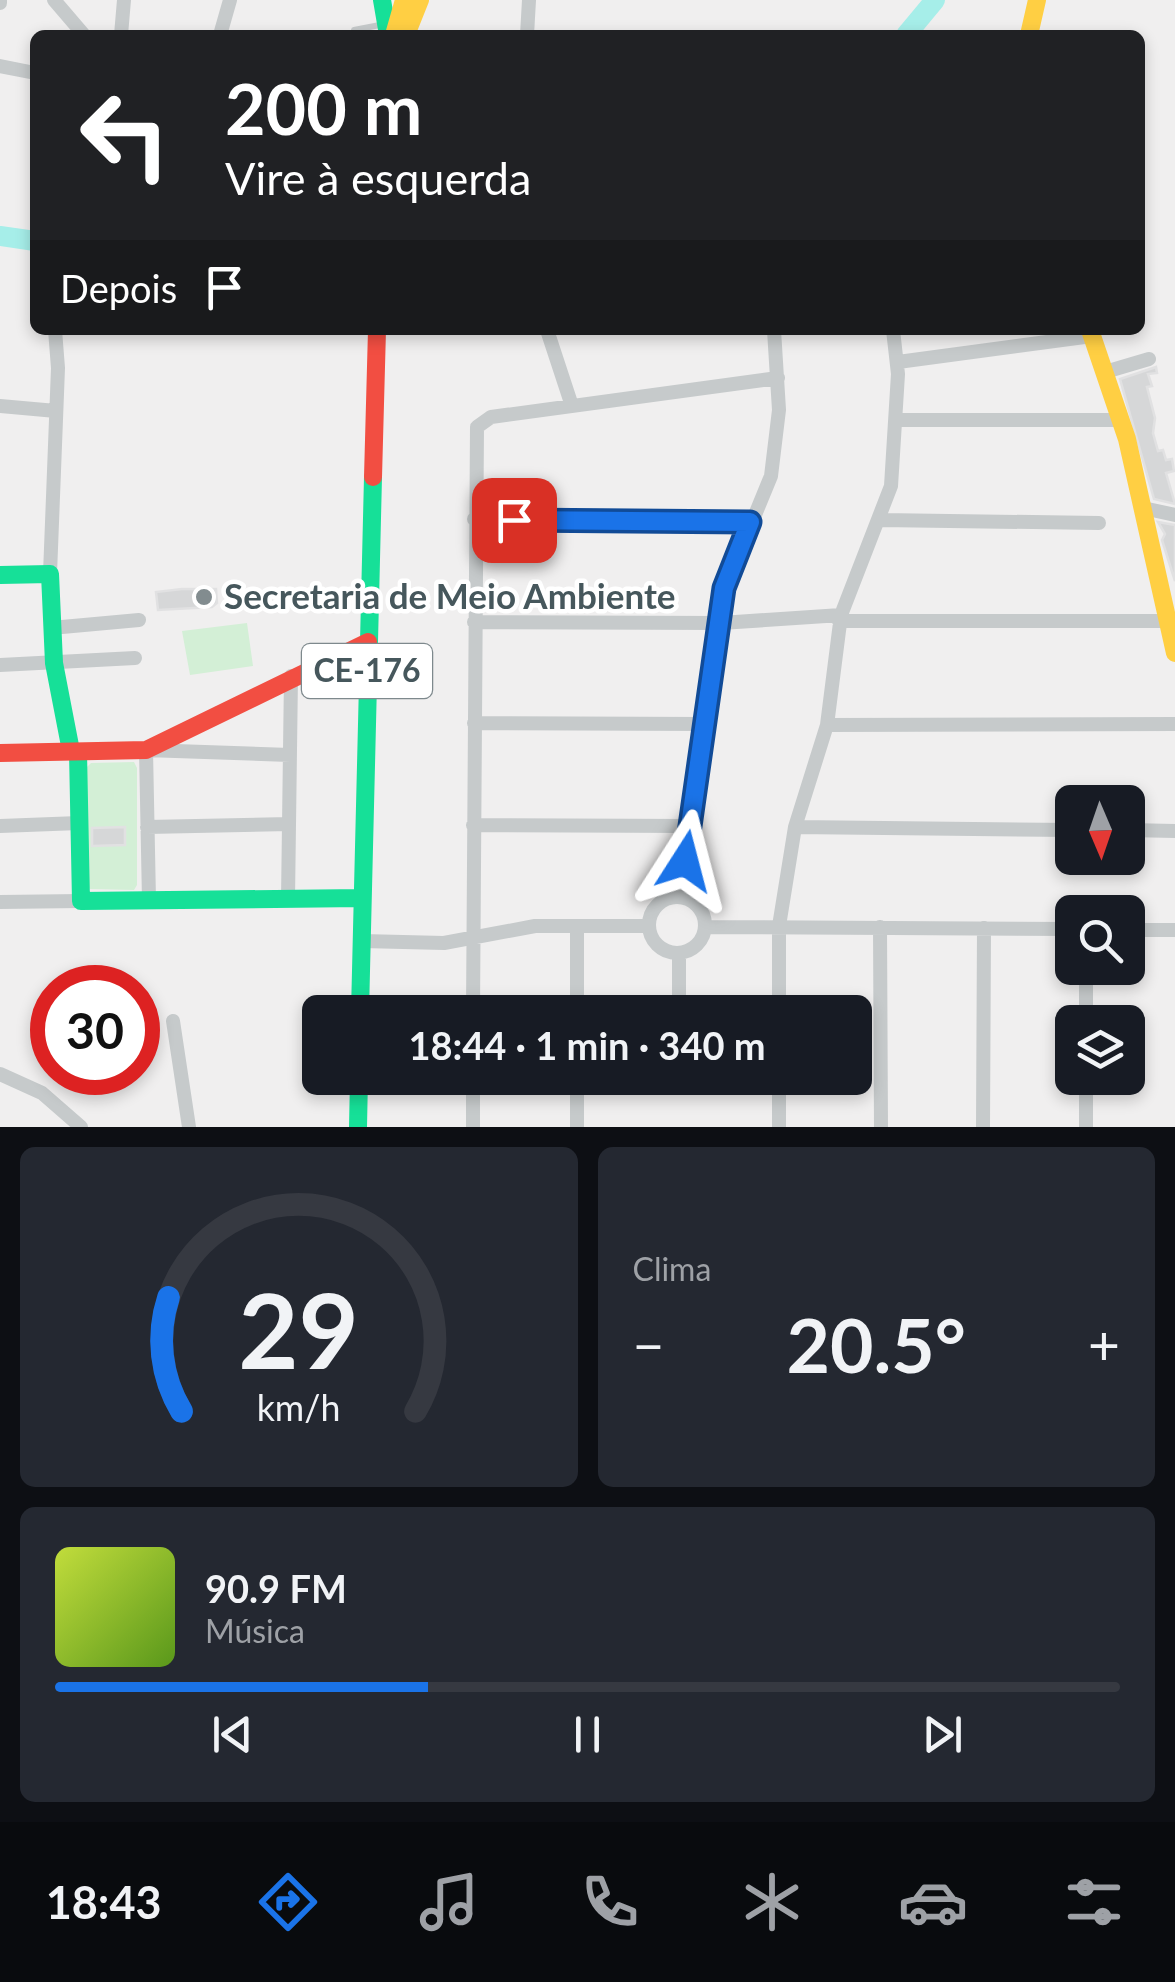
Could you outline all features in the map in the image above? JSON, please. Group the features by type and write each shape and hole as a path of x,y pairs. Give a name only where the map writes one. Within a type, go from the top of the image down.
{"street":[{"path":"54,0 80,30"},
{"path":"122,30 124,0"},
{"path":"221,30 230,0"},
{"path":"382,0 390,30"},
{"path":"390,30 404,0"},
{"path":"412,30 420,0"},
{"path":"527,30 529,0"},
{"path":"1030,30 1037,0"},
{"path":"0,66 30,72"},
{"path":"55,335 52,628 54,663 75,752 81,901"},
{"name":"CE-176","path":"360,995 377,335"},
{"path":"549,335 572,406"},
{"path":"679,897 724,588 771,476 778,378 774,335"},
{"path":"780,995 779,926 795,827 827,724 840,618 892,486 898,420 894,335"},
{"path":"898,362 1078,335"},
{"path":"1092,335 1121,420 1175,653"},
{"path":"1105,372 1150,360"},
{"path":"473,995 474,519 479,424 491,417 778,378"},
{"path":"0,406 56,412"},
{"path":"898,420 1121,420"},
{"path":"1143,508 1175,515"},
{"path":"474,519 750,522"},
{"path":"881,520 1099,524"},
{"path":"0,575 50,574"},
{"path":"474,622 721,623 840,618 1171,628"},
{"path":"52,628 139,620"},
{"path":"146,750 291,676 368,642"},
{"path":"0,665 135,658"},
{"path":"288,899 291,676"},
{"path":"474,723 706,724"},
{"path":"827,724 1175,724"},
{"path":"146,750 149,900"},
{"path":"0,752 146,750 290,755"},
{"path":"0,826 79,823"},
{"path":"147,828 288,824"},
{"path":"473,824 690,826"},
{"path":"795,827 1055,830"},
{"path":"1145,830 1175,831"},
{"path":"679,897 701,910 705,927 694,948 679,953 662,949 648,926 661,902 679,897"},
{"path":"0,902 362,898"},
{"path":"362,941 444,943 535,926 648,926"},
{"path":"577,995 578,926"},
{"path":"880,926 881,1127"},
{"path":"705,927 1055,929"},
{"path":"983,1127 984,928"},
{"path":"1145,930 1175,930"},
{"path":"679,953 679,995"},
{"path":"174,1022 188,1127"},
{"path":"0,1074 42,1094 81,1127"},
{"path":"358,1127 359,1095"},
{"path":"473,1095 474,1127"},
{"path":"577,1095 577,1127"},
{"path":"779,1127 780,1095"},
{"path":"1086,1095 1086,1127"}],"green space":[{"path":"247,623 253,666 190,675 182,631"},
{"path":"134,762 137,885 134,890 90,889 86,884 87,767 91,763"}],"building":[{"path":"1156,367 1157,373 1148,374 1152,386 1147,387 1155,418 1153,433 1158,451 1163,450 1166,460 1172,459 1174,471 1166,473 1175,504 1154,499 1120,379"},
{"path":"1158,522 1175,525 1175,581 1162,540 1165,534"},
{"path":"216,589 217,603 212,607 158,610 156,592"},
{"path":"125,827 125,845 92,846 92,828"}],"waterway":[{"path":"910,30 935,0"},
{"path":"0,236 30,240"}],"traffic: fast":[{"path":"382,0 387,30"},
{"path":"360,995 373,477"},
{"path":"0,575 50,574 54,663 71,751"},
{"path":"78,752 81,901 361,898"},
{"path":"358,1127 359,1095"}],"traffic: slow":[{"path":"395,30 404,0"},
{"path":"408,30 420,0"},
{"path":"1030,30 1037,0"},
{"path":"1092,335 1127,439 1175,653"}],"traffic: jam":[{"path":"373,477 377,335"},
{"path":"0,753 146,750 368,642"}],"place":[{"name":"Secretaria de Meio Ambiente","path":"204,597"}],"route":[{"path":"514,520 750,522 724,588 685,861"}]}
